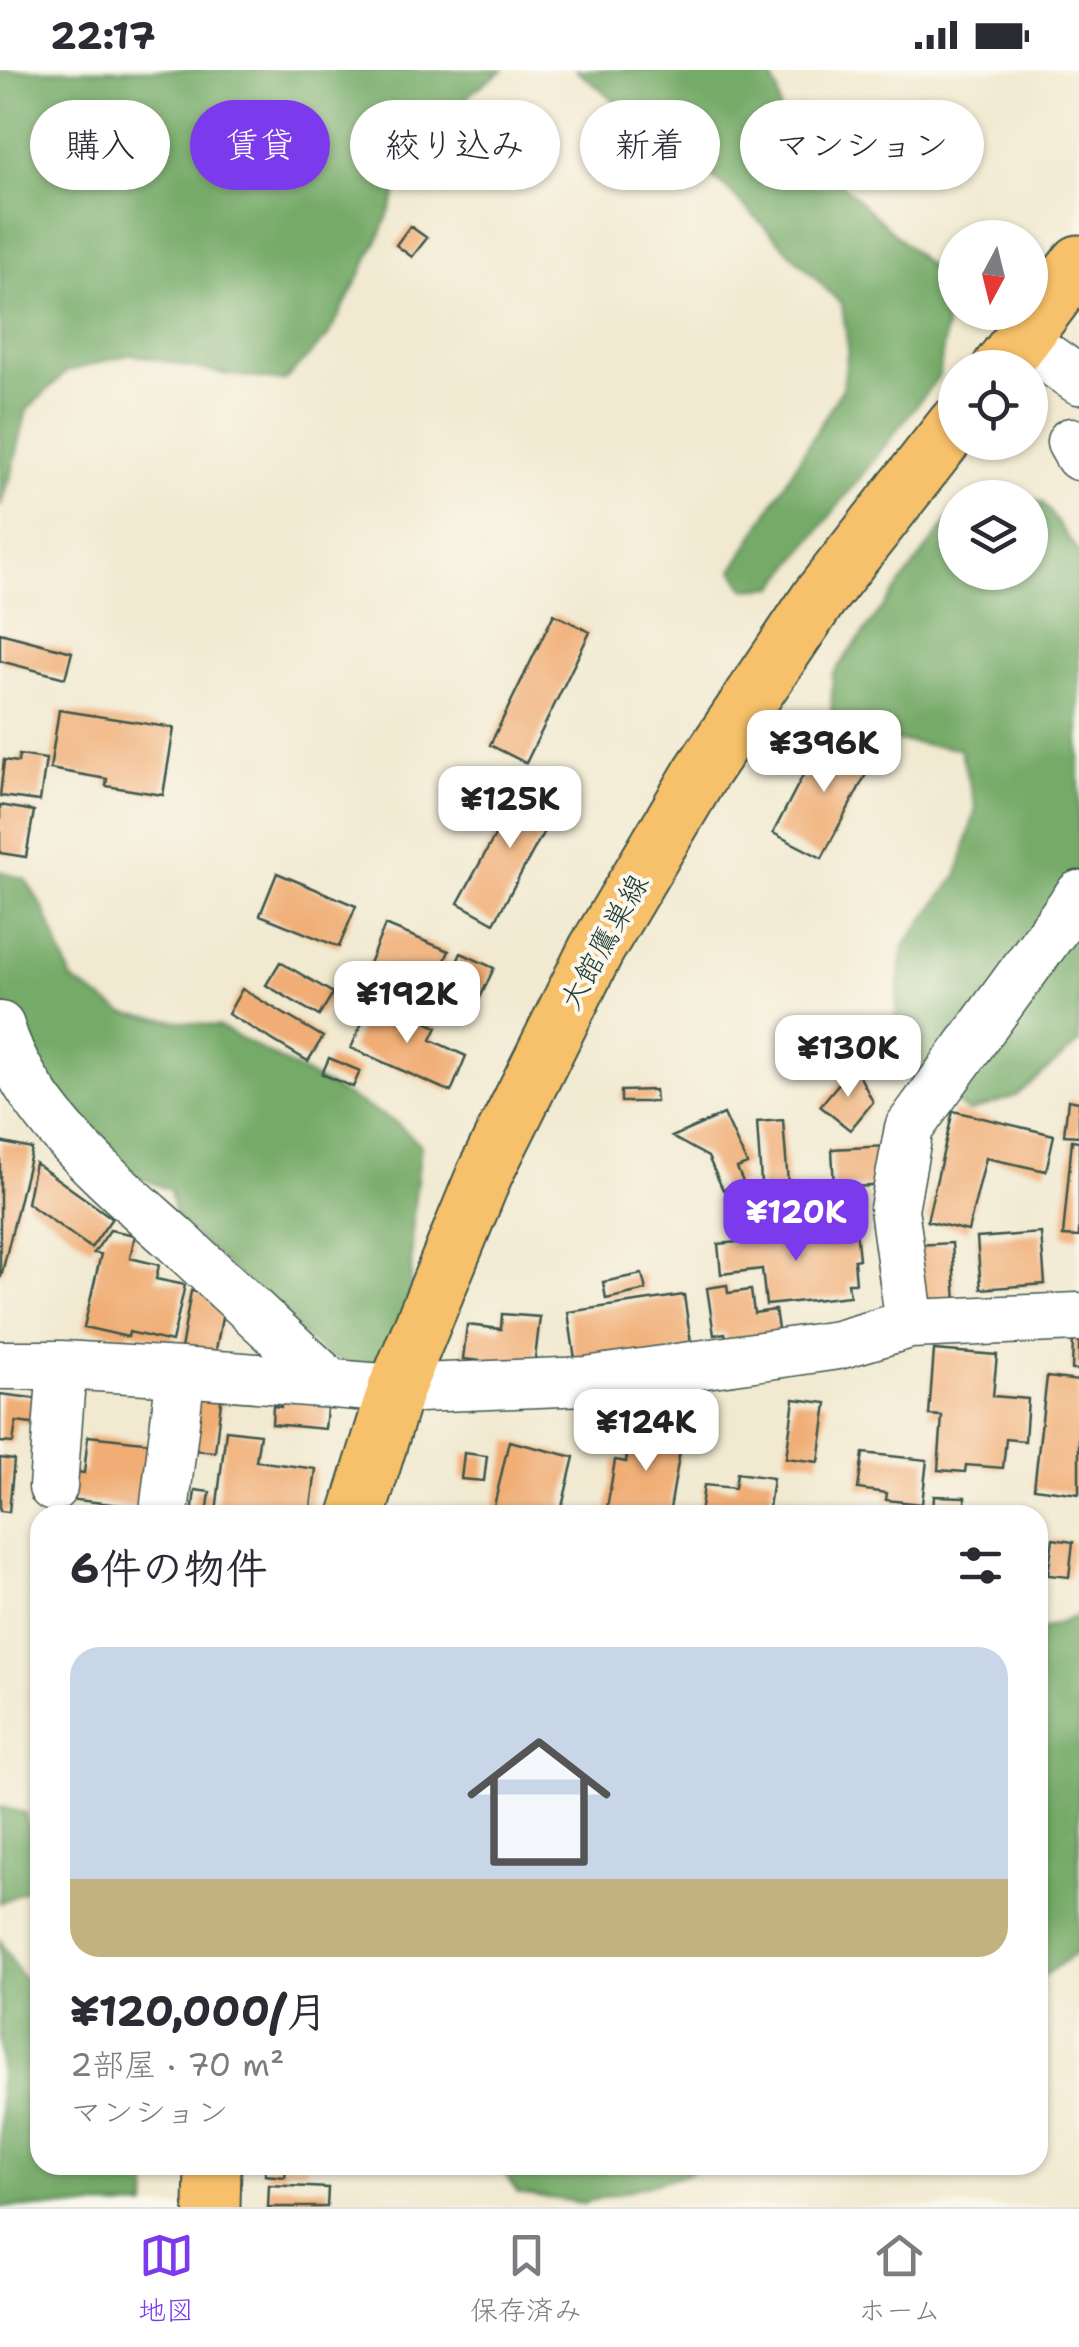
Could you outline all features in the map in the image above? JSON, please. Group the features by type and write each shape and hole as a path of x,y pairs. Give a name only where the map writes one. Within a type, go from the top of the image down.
{"main road":[{"path":"1014,350 1079,263"},
{"name":"大館鷹巣線","path":"359,1505 396,1389 485,1173 596,950 701,773 819,598 938,447"},
{"path":"212,2207 213,2175"}],"street":[{"path":"1048,368 1079,380"},
{"path":"910,1324 894,1209 909,1128 1079,895"},
{"path":"0,1026 9,1054 34,1098 96,1167 330,1383"},
{"path":"0,1365 182,1372 396,1389 586,1381 838,1345 910,1324 1079,1317"},
{"path":"53,1487 62,1365"},
{"path":"165,1505 182,1372"}],"green space":[{"path":"0,70 503,70 465,100 350,100 350,190 398,190 379,238 329,335 284,381 224,374 131,354 66,372 27,410 0,507"},
{"path":"576,70 767,70 779,100 740,100 740,190 847,190 935,272 938,330 946,330 943,350 938,350 938,377 775,587 745,589 733,570 843,387 848,347 842,305 720,183 720,100 614,100"},
{"path":"1048,510 1079,553 1079,1043 1016,1096 968,1112 891,1049 904,946 958,874 976,808 960,749 851,735 831,717 833,674 938,534 938,590 1048,590"},
{"path":"0,871 26,880 44,909 72,980 124,1013 220,1027 395,1122 421,1145 413,1214 410,1313 393,1359 354,1365 323,1354 175,1217 170,1190 149,1181 130,1180 15,1045 0,989"},
{"path":"1079,1615 1079,1951 1048,1973 1048,1627"},
{"path":"0,1807 25,1813 30,1833 30,1888 0,1903"},
{"path":"0,1940 20,1975 30,1982 30,2175 148,2175 147,2207 0,2207"},
{"path":"506,2175 684,2175 583,2203 518,2193"}],"building":[{"path":"410,226 427,238 412,257 396,245"},
{"path":"554,614 590,632 526,763 490,745"},
{"path":"0,633 72,652 65,678 0,661"},
{"path":"59,710 174,728 163,795 106,786 107,779 50,769"},
{"path":"826,731 875,757 822,858 773,833"},
{"path":"19,755 46,759 40,801 0,796 4,760 18,762"},
{"path":"526,779 562,798 494,923 458,903"},
{"path":"0,805 34,811 26,857 0,853"},
{"path":"277,873 356,906 339,947 260,915"},
{"path":"385,925 449,951 431,994 367,968"},
{"path":"461,953 494,968 479,1000 447,985"},
{"path":"280,962 333,993 319,1016 266,985"},
{"path":"242,989 323,1037 308,1061 228,1014"},
{"path":"373,998 437,1027 431,1040 466,1056 451,1092 351,1048"},
{"path":"329,1058 360,1071 353,1087 322,1074"},
{"path":"854,1065 873,1102 850,1130 820,1106"},
{"path":"655,1090 656,1102 621,1102 621,1091"},
{"path":"1068,1100 1079,1102 1079,1136 1064,1135"},
{"path":"953,1111 1054,1135 1046,1171 986,1158 968,1231 927,1221"},
{"path":"724,1114 747,1164 737,1168 743,1182 723,1190 708,1157 672,1137"},
{"path":"783,1120 789,1196 762,1197 757,1122"},
{"path":"1072,1140 1079,1141 1079,1237 1063,1236"},
{"path":"0,1142 32,1149 1,1277 0,1277"},
{"path":"887,1146 890,1185 834,1188 832,1149"},
{"path":"35,1163 112,1218 91,1248 27,1203"},
{"path":"778,1226 779,1237 856,1229 859,1259 854,1260 856,1283 848,1283 850,1296 766,1305 762,1269 721,1274 718,1244 757,1240 755,1228"},
{"path":"110,1230 135,1235 130,1258 159,1265 156,1279 185,1285 172,1342 84,1327 101,1254 94,1253"},
{"path":"1041,1233 1045,1284 981,1289 977,1238"},
{"path":"952,1243 956,1302 919,1304 916,1245"},
{"path":"642,1274 646,1290 606,1299 603,1282"},
{"path":"727,1285 728,1293 751,1290 754,1313 775,1310 780,1341 728,1348 725,1333 714,1335 707,1288"},
{"path":"191,1291 212,1295 210,1305 224,1307 215,1355 181,1349"},
{"path":"684,1295 692,1350 576,1366 568,1312"},
{"path":"502,1314 540,1317 534,1367 463,1359 467,1325 501,1329"},
{"path":"1073,1337 1079,1337 1079,1370 1072,1370"},
{"path":"934,1350 997,1355 993,1396 1028,1399 1025,1441 1006,1439 1003,1468 966,1465 965,1472 938,1470 942,1416 929,1415"},
{"path":"1047,1377 1079,1381 1079,1494 1034,1488"},
{"path":"191,1380 223,1384 215,1452 183,1449"},
{"path":"283,1384 329,1389 325,1429 272,1424 273,1406 281,1407"},
{"path":"0,1394 49,1400 47,1426 16,1422 13,1443 0,1442"},
{"path":"794,1399 827,1403 819,1462 786,1458"},
{"path":"632,1425 683,1433 671,1505 608,1505 615,1460 626,1462"},
{"path":"226,1430 260,1434 256,1461 316,1469 311,1505 217,1505"},
{"path":"88,1436 153,1443 146,1505 68,1499 71,1471 84,1473"},
{"path":"509,1441 574,1457 562,1505 494,1505"},
{"path":"464,1453 487,1456 484,1481 461,1479"},
{"path":"863,1453 927,1460 922,1504 886,1500 887,1493 858,1489"},
{"path":"0,1458 14,1460 9,1512 0,1511"},
{"path":"737,1473 773,1478 769,1505 701,1505 704,1485 735,1488"},
{"path":"195,1490 210,1492 208,1505 193,1505"},
{"path":"934,1496 965,1497 965,1505 934,1505"},
{"path":"1053,1539 1073,1542 1069,1577 1048,1575"},
{"path":"269,2185 328,2188 327,2207 268,2207"}]}
